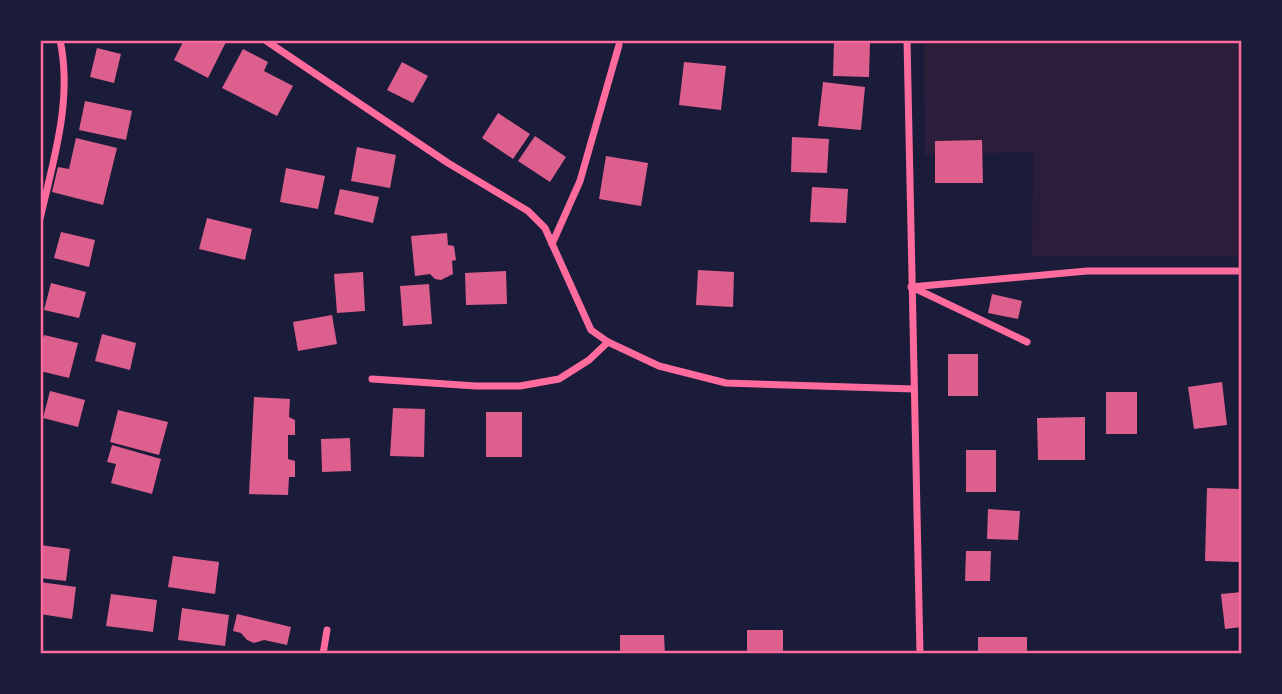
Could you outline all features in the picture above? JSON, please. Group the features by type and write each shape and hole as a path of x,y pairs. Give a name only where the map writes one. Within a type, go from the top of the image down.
{"street":[{"path":"40,219 60,127 65,85 60,40"},
{"path":"265,40 448,163 528,211 545,228 591,330 608,342 659,366 726,383 914,389"},
{"path":"907,40 920,654"},
{"path":"552,244 580,181 619,45"},
{"path":"911,287 1087,271 1242,271"},
{"path":"911,287 1027,342"},
{"path":"372,379 520,386 559,379 589,360 608,342"},
{"path":"323,654 327,630"}],"shaded area":[{"path":"924,40 1242,40 1242,257 1032,256 1033,152 925,155"}],"building":[{"path":"184,40 227,40 208,78 174,60"},
{"path":"834,41 870,42 869,77 833,76"},
{"path":"97,48 121,54 114,83 90,77"},
{"path":"243,49 268,62 264,71 293,86 277,116 222,88"},
{"path":"402,62 428,76 413,103 387,90"},
{"path":"684,62 726,66 721,110 679,105"},
{"path":"823,82 865,87 861,130 818,126"},
{"path":"85,101 132,111 126,140 79,130"},
{"path":"498,113 530,134 513,159 482,138"},
{"path":"535,136 566,157 550,182 518,161"},
{"path":"792,137 829,139 827,173 791,172"},
{"path":"76,138 117,148 103,205 52,192 58,167 69,169"},
{"path":"982,140 983,183 935,183 935,141"},
{"path":"357,147 396,155 390,188 351,181"},
{"path":"606,156 648,163 641,206 599,199"},
{"path":"286,168 325,176 318,209 280,202"},
{"path":"812,187 848,189 846,223 810,222"},
{"path":"340,189 379,197 373,223 334,214"},
{"path":"207,218 252,229 245,260 199,249"},
{"path":"61,232 95,240 89,267 54,258"},
{"path":"447,233 448,245 454,246 456,260 452,261 453,274 441,280 430,274 415,276 411,236"},
{"path":"698,270 734,272 733,307 696,305"},
{"path":"506,271 507,304 466,305 465,273"},
{"path":"363,272 365,311 337,313 334,274"},
{"path":"51,283 86,292 79,318 44,310"},
{"path":"429,284 432,324 403,326 400,286"},
{"path":"992,294 1022,301 1018,319 988,313"},
{"path":"332,315 337,344 298,351 293,322"},
{"path":"102,334 136,343 130,370 95,361"},
{"path":"44,335 78,343 69,378 40,371 40,349"},
{"path":"948,354 978,354 978,396 948,396"},
{"path":"1222,382 1227,425 1194,429 1188,387"},
{"path":"50,391 85,400 78,427 43,418"},
{"path":"1106,392 1137,392 1137,434 1106,434"},
{"path":"254,397 290,399 289,417 295,420 295,435 288,435 288,459 295,461 295,477 289,477 288,495 249,494"},
{"path":"393,408 425,409 424,457 390,456"},
{"path":"118,410 168,422 159,455 110,442"},
{"path":"486,412 522,412 522,457 486,457"},
{"path":"1085,417 1085,460 1038,460 1037,418"},
{"path":"350,438 351,471 322,472 321,439"},
{"path":"112,445 161,459 152,494 111,483 116,464 107,462"},
{"path":"966,450 996,450 996,492 966,492"},
{"path":"1207,488 1241,489 1239,562 1205,561"},
{"path":"988,509 1020,511 1018,540 987,539"},
{"path":"40,545 70,549 66,581 40,578"},
{"path":"966,551 991,551 990,581 965,581"},
{"path":"173,556 219,562 215,594 168,587"},
{"path":"40,582 76,587 72,619 40,614"},
{"path":"1242,592 1242,627 1225,629 1221,594"},
{"path":"111,594 157,600 153,632 106,626"},
{"path":"182,608 229,615 225,646 178,640"},
{"path":"237,614 291,627 287,645 264,640 254,643 247,640 241,633 233,631"},
{"path":"747,630 783,630 783,654 747,654"},
{"path":"620,635 664,635 665,654 620,654"},
{"path":"978,637 1027,637 1027,654 978,654"}]}
